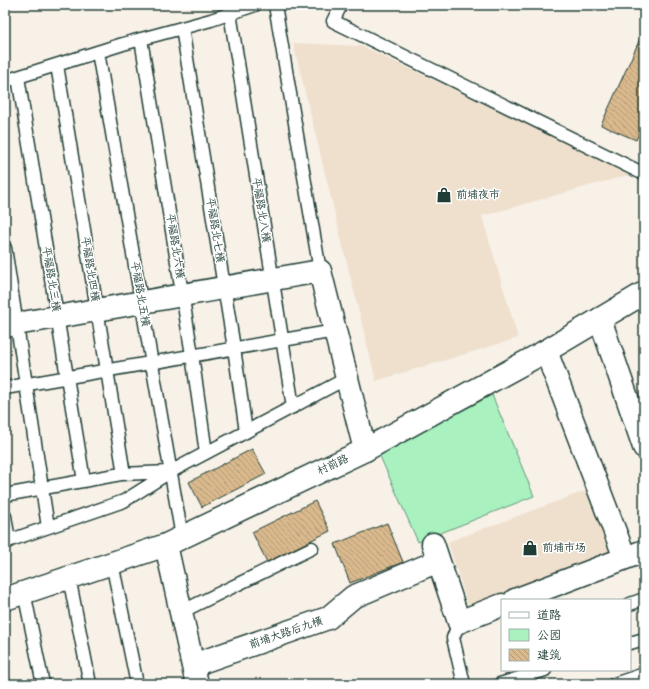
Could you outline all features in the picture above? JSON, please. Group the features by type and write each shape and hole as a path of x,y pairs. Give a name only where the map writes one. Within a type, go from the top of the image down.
{"street":[{"path":"11,325 320,271 365,450"},
{"name":"村前路","path":"15,596 174,541 365,450 546,351 644,293"},
{"path":"600,319 644,447"},
{"path":"518,599 635,554 546,351"},
{"path":"174,541 181,612 195,674"},
{"name":"前埔大路后九横","path":"195,674 328,618 353,597 435,552 459,622"},
{"path":"459,622 501,605"}],"lane":[{"path":"5,81 57,64 230,14 255,5"},
{"path":"275,5 320,271"},
{"path":"341,5 333,22 644,174"},
{"name":"平福路北八横","path":"230,14 292,407"},
{"name":"平福路北七横","path":"182,28 234,348 246,432"},
{"name":"平福路北六横","path":"141,39 183,296 206,453"},
{"name":"平福路北五横","path":"98,52 170,472 174,541"},
{"name":"平福路北四横","path":"57,64 124,474"},
{"name":"平福路北三横","path":"18,77 84,481"},
{"path":"5,248 11,325 26,384 48,527"},
{"path":"5,388 335,331"},
{"path":"5,516 7,542 124,500 170,472 347,378"},
{"path":"5,495 124,474 170,472"},
{"path":"181,612 312,548"},
{"path":"112,563 137,684"},
{"path":"69,577 90,684"},
{"path":"15,596 43,684"},
{"path":"631,604 644,599"},
{"path":"459,622 453,638 464,684"},
{"path":"631,643 644,639"},
{"path":"500,684 542,671"},
{"path":"614,684 644,674"}],"shaded area":[{"name":"前埔夜市","path":"293,43 362,46 632,174 482,216 518,338 376,381"},
{"name":"前埔市场","path":"590,489 613,554 469,609 448,542"}],"green space":[{"path":"492,395 534,496 418,542 379,454"}],"building":[{"path":"644,30 644,121 636,140 601,125"},
{"path":"252,449 266,474 202,507 189,482"},
{"path":"315,501 330,531 267,562 252,532"},
{"path":"387,523 403,562 350,583 335,544"}],"place":[{"name":"前埔夜市","path":"444,195"},
{"name":"前埔市场","path":"530,548"}]}
